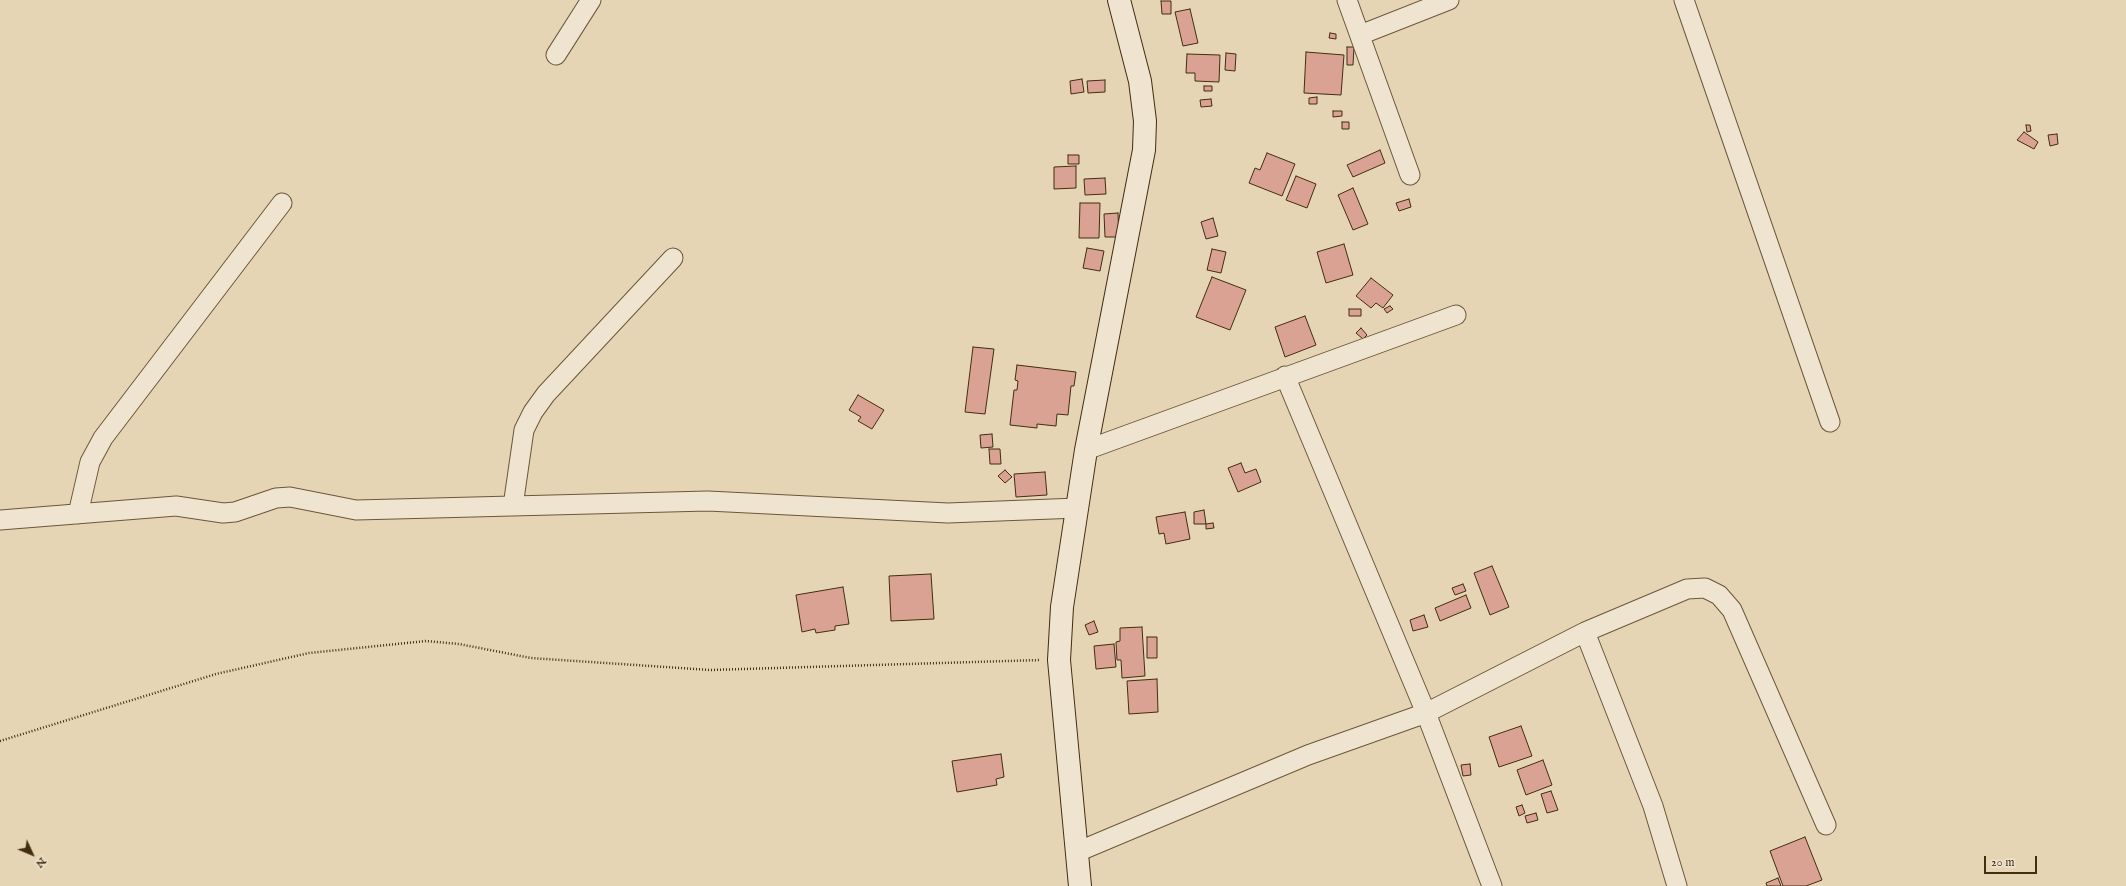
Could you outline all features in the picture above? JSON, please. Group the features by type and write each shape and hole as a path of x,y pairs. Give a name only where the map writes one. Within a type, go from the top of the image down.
{"main road":[{"path":"1080,886 1059,660 1066,574 1078,508 1086,450 1144,150 1145,121 1140,81 1119,0"}],"street":[{"path":"556,55 591,0"},
{"path":"1347,0 1410,175"},
{"path":"1360,35 1449,0"},
{"path":"1684,0 1830,422"},
{"path":"78,514 90,462 103,438 282,203"},
{"path":"513,506 524,430 533,412 546,394 673,258"},
{"path":"1086,450 1285,376 1456,315"},
{"path":"1285,376 1426,713 1492,886"},
{"path":"0,520 176,506 224,513 235,512 276,498 290,497 356,510 708,501 948,514 1078,508"},
{"path":"1076,852 1308,755 1426,713 1585,632 1687,588 1705,588 1719,595 1732,610 1826,825"},
{"path":"1585,632 1653,806 1677,886"}],"path":[{"path":"0,741 216,674 309,653 426,641 459,644 531,658 710,670 1059,660"}],"building":[{"path":"1161,1 1171,1 1171,14 1162,14"},
{"path":"1190,9 1198,43 1183,46 1175,12"},
{"path":"1330,33 1336,34 1336,39 1329,38"},
{"path":"1347,47 1354,47 1353,65 1347,65"},
{"path":"1306,52 1344,55 1341,95 1304,93"},
{"path":"1226,53 1236,54 1235,71 1225,70"},
{"path":"1187,54 1220,55 1219,82 1195,81 1195,73 1186,73"},
{"path":"1082,79 1084,92 1071,94 1070,81"},
{"path":"1105,80 1105,92 1088,93 1087,81"},
{"path":"1204,86 1212,86 1212,91 1204,91"},
{"path":"1317,97 1317,104 1309,104 1309,98"},
{"path":"1211,99 1212,106 1201,107 1200,100"},
{"path":"1333,111 1342,111 1342,116 1333,117"},
{"path":"1342,122 1349,122 1349,129 1342,129"},
{"path":"2026,125 2030,125 2031,131 2027,132"},
{"path":"2024,132 2038,142 2034,149 2017,140"},
{"path":"2057,134 2058,144 2050,146 2048,135"},
{"path":"1380,150 1385,163 1353,177 1347,165"},
{"path":"1267,153 1295,164 1282,196 1249,183 1255,168 1260,170"},
{"path":"1068,155 1079,155 1079,164 1068,164"},
{"path":"1076,166 1076,188 1054,189 1054,167"},
{"path":"1296,176 1316,184 1307,208 1286,200"},
{"path":"1105,178 1106,194 1085,195 1084,179"},
{"path":"1353,188 1368,224 1353,230 1338,195"},
{"path":"1409,199 1411,207 1399,211 1396,203"},
{"path":"1080,203 1100,203 1099,238 1079,238"},
{"path":"1118,213 1119,237 1105,237 1104,214"},
{"path":"1213,218 1218,236 1206,239 1201,222"},
{"path":"1344,244 1353,275 1326,283 1317,252"},
{"path":"1087,248 1104,251 1100,271 1083,268"},
{"path":"1212,249 1226,252 1221,273 1207,270"},
{"path":"1212,277 1246,290 1230,330 1196,317"},
{"path":"1371,278 1393,295 1383,308 1376,303 1371,308 1356,296"},
{"path":"1390,306 1393,309 1387,313 1384,309"},
{"path":"1349,309 1361,309 1361,316 1349,316"},
{"path":"1305,316 1316,345 1285,357 1275,327"},
{"path":"1361,328 1367,335 1363,339 1356,333"},
{"path":"973,347 994,349 985,414 965,412"},
{"path":"1017,365 1076,372 1074,386 1071,386 1068,415 1057,414 1056,426 1037,424 1037,428 1010,425 1014,390 1017,390 1018,381 1015,380"},
{"path":"858,395 884,410 872,429 858,421 861,417 849,410"},
{"path":"992,434 993,447 981,448 980,435"},
{"path":"989,449 1000,449 1001,464 990,464"},
{"path":"1241,463 1245,473 1256,469 1261,482 1238,492 1228,468"},
{"path":"1005,470 1012,477 1005,483 998,476"},
{"path":"1045,472 1047,495 1016,497 1014,474"},
{"path":"1204,510 1206,524 1194,524 1194,512"},
{"path":"1185,512 1190,539 1166,544 1164,533 1159,534 1156,517"},
{"path":"1213,523 1214,528 1206,529 1206,524"},
{"path":"1492,566 1509,607 1490,615 1474,573"},
{"path":"931,574 934,619 891,621 889,576"},
{"path":"1463,584 1466,591 1455,595 1452,588"},
{"path":"843,587 849,624 835,626 835,630 816,633 815,629 802,632 796,595"},
{"path":"1466,595 1471,608 1440,621 1435,608"},
{"path":"1424,615 1428,627 1413,631 1410,620"},
{"path":"1094,621 1098,632 1089,635 1085,625"},
{"path":"1142,627 1145,676 1122,678 1121,660 1117,660 1116,642 1120,641 1120,628"},
{"path":"1147,637 1157,637 1157,658 1147,658"},
{"path":"1114,644 1116,667 1096,669 1094,646"},
{"path":"1157,679 1158,712 1129,714 1127,681"},
{"path":"1521,726 1532,756 1499,767 1489,737"},
{"path":"1001,754 1004,777 996,779 997,785 957,792 952,761"},
{"path":"1543,760 1552,785 1526,795 1517,770"},
{"path":"1470,764 1471,775 1463,776 1461,765"},
{"path":"1551,791 1558,810 1547,813 1541,794"},
{"path":"1522,805 1525,813 1519,816 1516,807"},
{"path":"1536,813 1538,820 1527,823 1525,816"},
{"path":"1805,837 1822,880 1806,886 1783,886 1770,851"},
{"path":"1778,878 1781,886 1767,886 1766,883"}]}
